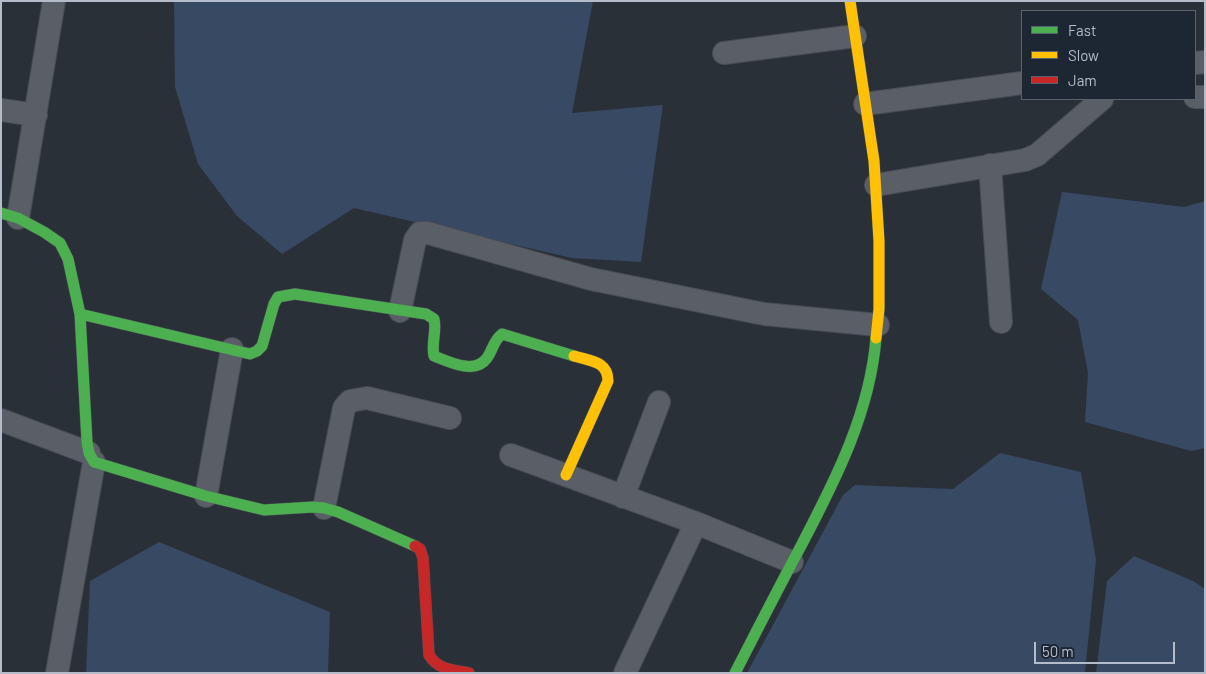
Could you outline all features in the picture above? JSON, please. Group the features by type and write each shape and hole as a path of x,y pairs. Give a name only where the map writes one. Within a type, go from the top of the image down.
{"street":[{"path":"54,1 36,115 10,216 44,232 60,243 68,259 80,314 91,458 57,673"},
{"path":"735,673 837,476 861,414 874,366 878,324 876,185 874,160 850,1"},
{"path":"724,53 855,36"},
{"path":"865,104 1021,83"},
{"path":"876,185 1025,160 1038,155 1101,100"},
{"path":"1,110 36,115"},
{"path":"990,166 1001,322"},
{"path":"400,311 415,240 420,233 591,279 764,314 878,324"},
{"path":"80,314 250,354 262,346 274,304 278,297 295,294 426,314 434,318 436,325 432,349 434,356 468,367 484,362 495,339 502,334 605,366 608,371 608,381 566,475"},
{"path":"206,496 232,349"},
{"path":"324,508 344,408 350,401 367,398 450,418"},
{"path":"623,497 659,402"},
{"path":"1,420 91,458 206,496 264,510 324,508 412,544 420,550 423,558 429,655 433,669 469,673"},
{"path":"511,455 696,523 792,562"},
{"path":"625,673 696,523"}],"water":[{"path":"174,1 593,1 572,113 663,105 641,262 572,258 354,208 282,254 237,216 198,164 175,87"},
{"path":"1062,192 1184,207 1205,201 1205,448 1191,451 1085,422 1088,373 1078,320 1041,289"},
{"path":"1000,453 1081,472 1096,560 1085,673 747,673 843,495 855,485 953,489"},
{"path":"159,542 330,612 328,673 86,673 90,581"},
{"path":"1134,556 1193,581 1205,589 1205,673 1096,673 1107,581"}],"traffic: fast":[{"path":"1,213 18,218 44,232 60,243 68,259 80,314 87,442 89,453 94,462 206,496 264,510 324,508 338,512 415,546"},
{"path":"80,314 250,354 262,346 274,304 278,297 295,294 426,314 434,319 434,356 462,366 476,366 482,363 502,334 574,356"},
{"path":"735,673 815,520 850,444 867,392 876,338"}],"traffic: slow":[{"path":"850,1 874,161 879,241 879,309 876,338"},
{"path":"566,475 608,381 605,369 597,363 574,356"}],"traffic: jam":[{"path":"415,546 420,549 423,558 429,655 441,666 469,673"}]}
